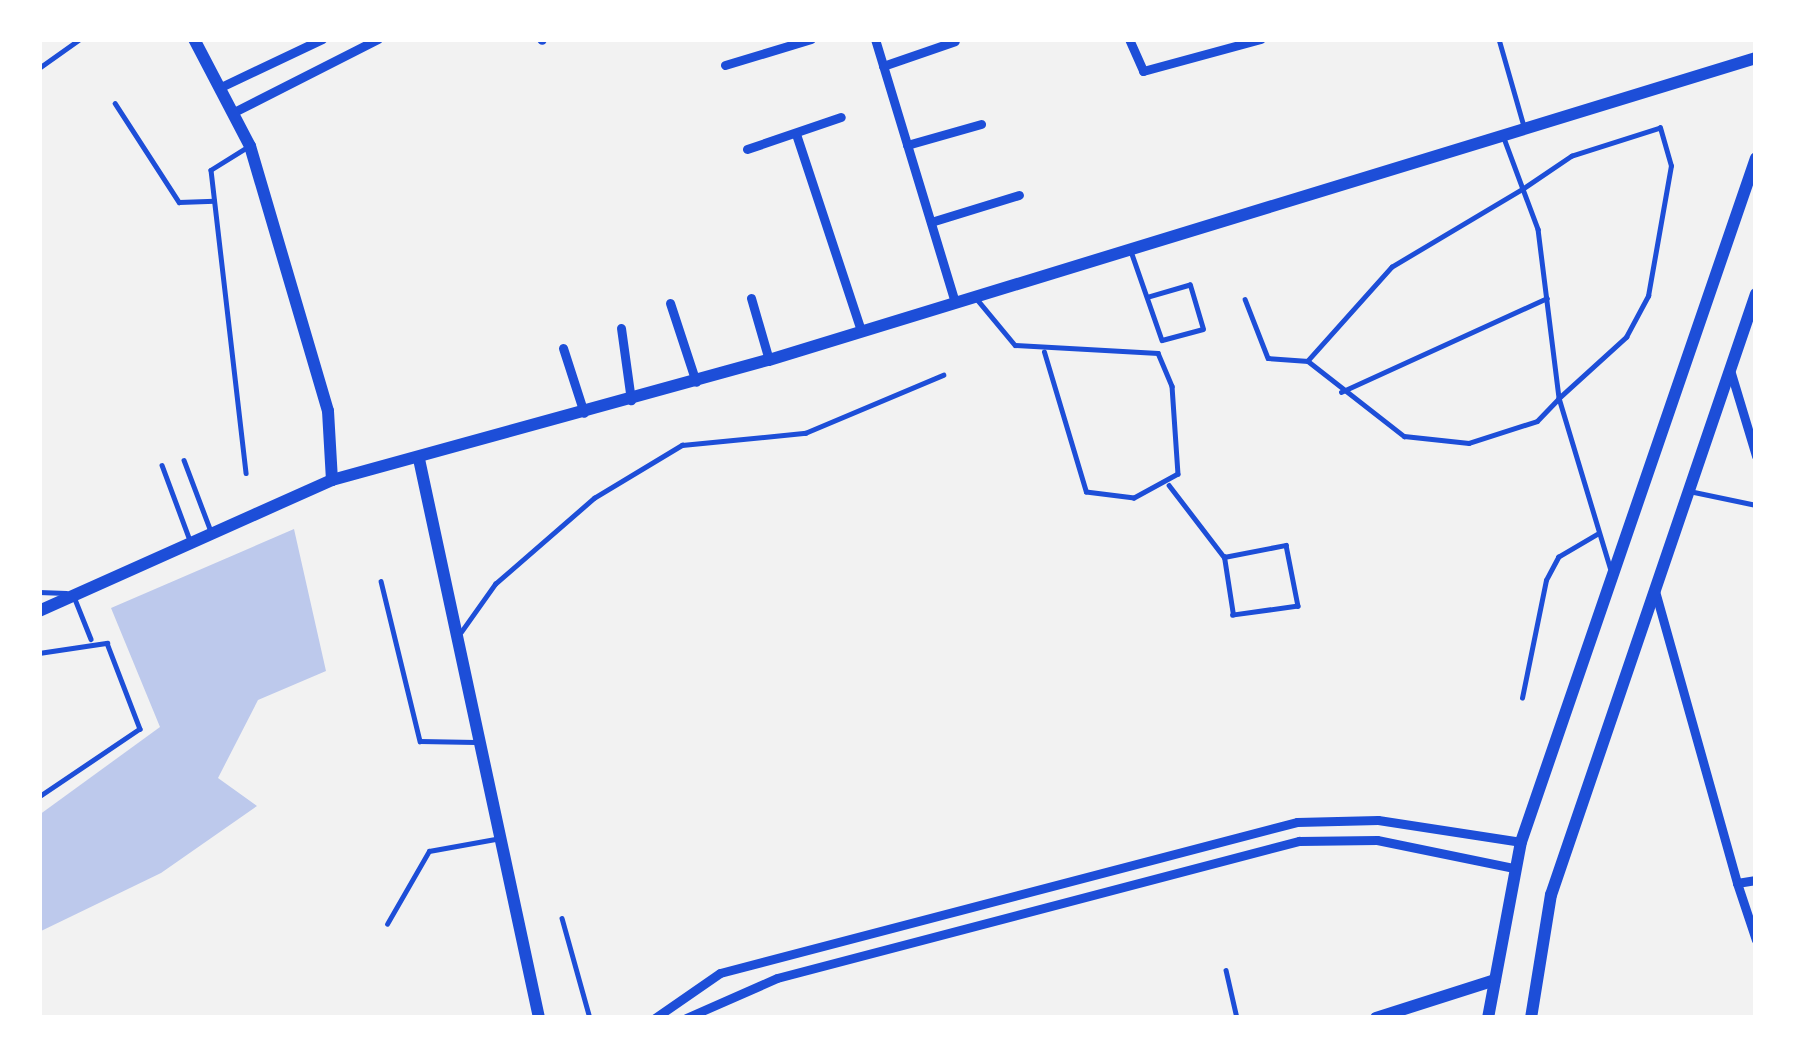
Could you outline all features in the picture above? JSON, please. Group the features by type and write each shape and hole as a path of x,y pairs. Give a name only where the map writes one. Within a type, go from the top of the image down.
{"main road":[{"path":"194,39 223,86 250,146 328,411 332,480"},
{"path":"39,610 214,539 332,480 696,382 1756,58"},
{"path":"1488,1018 1521,842 1756,158"},
{"path":"1531,1018 1551,895 1756,295"},
{"path":"419,459 539,1018"},
{"path":"1376,1018 1496,980"}],"street":[{"path":"223,86 322,39"},
{"path":"772,39 776,52"},
{"path":"725,64 811,39"},
{"path":"875,39 955,303"},
{"path":"1129,39 1136,60 1158,71 1261,39"},
{"path":"236,111 376,40"},
{"path":"884,66 956,41"},
{"path":"747,149 841,117"},
{"path":"908,145 981,124"},
{"path":"796,134 861,331"},
{"path":"931,222 1019,194"},
{"path":"751,298 770,360"},
{"path":"670,303 696,382"},
{"path":"621,328 631,400"},
{"path":"563,348 584,413"},
{"path":"1731,373 1756,456"},
{"path":"1655,591 1756,940"},
{"path":"655,1018 720,973 1297,822 1378,820 1521,842"},
{"path":"686,1018 778,978 1299,841 1377,840 1514,868"},
{"path":"1737,883 1756,880"}],"lane":[{"path":"39,68 80,39"},
{"path":"1499,39 1525,131"},
{"path":"115,104 179,202 214,201"},
{"path":"1245,299 1268,358 1308,362 1404,436 1469,443 1537,422 1626,337 1648,296 1671,166 1660,128 1572,155 1358,294 1308,362"},
{"path":"1504,138 1523,189 1547,298 1559,398 1612,572"},
{"path":"246,473 211,170 250,146"},
{"path":"1130,250 1162,340 1203,329 1190,285 1149,297"},
{"path":"976,298 1015,345 1044,352 1158,353 1172,386 1178,474 1134,498 1086,492 1044,352"},
{"path":"1342,392 1547,298"},
{"path":"458,636 495,584 595,498 682,445 805,433 944,375"},
{"path":"184,460 214,539"},
{"path":"162,465 193,548"},
{"path":"1167,483 1224,557 1233,615 1298,606 1286,544 1224,557"},
{"path":"1688,491 1756,505"},
{"path":"1522,698 1546,580 1558,557 1597,534"},
{"path":"381,581 421,741 480,742"},
{"path":"39,592 75,598 91,639"},
{"path":"39,653 91,639 107,643 140,729 39,797"},
{"path":"387,924 429,850 501,838"},
{"path":"562,918 590,1018"},
{"path":"1226,970 1237,1018"}],"building":[{"path":"294,529 326,671 258,700 218,778 257,806 161,873 39,932 39,815 160,727 111,608"}]}
